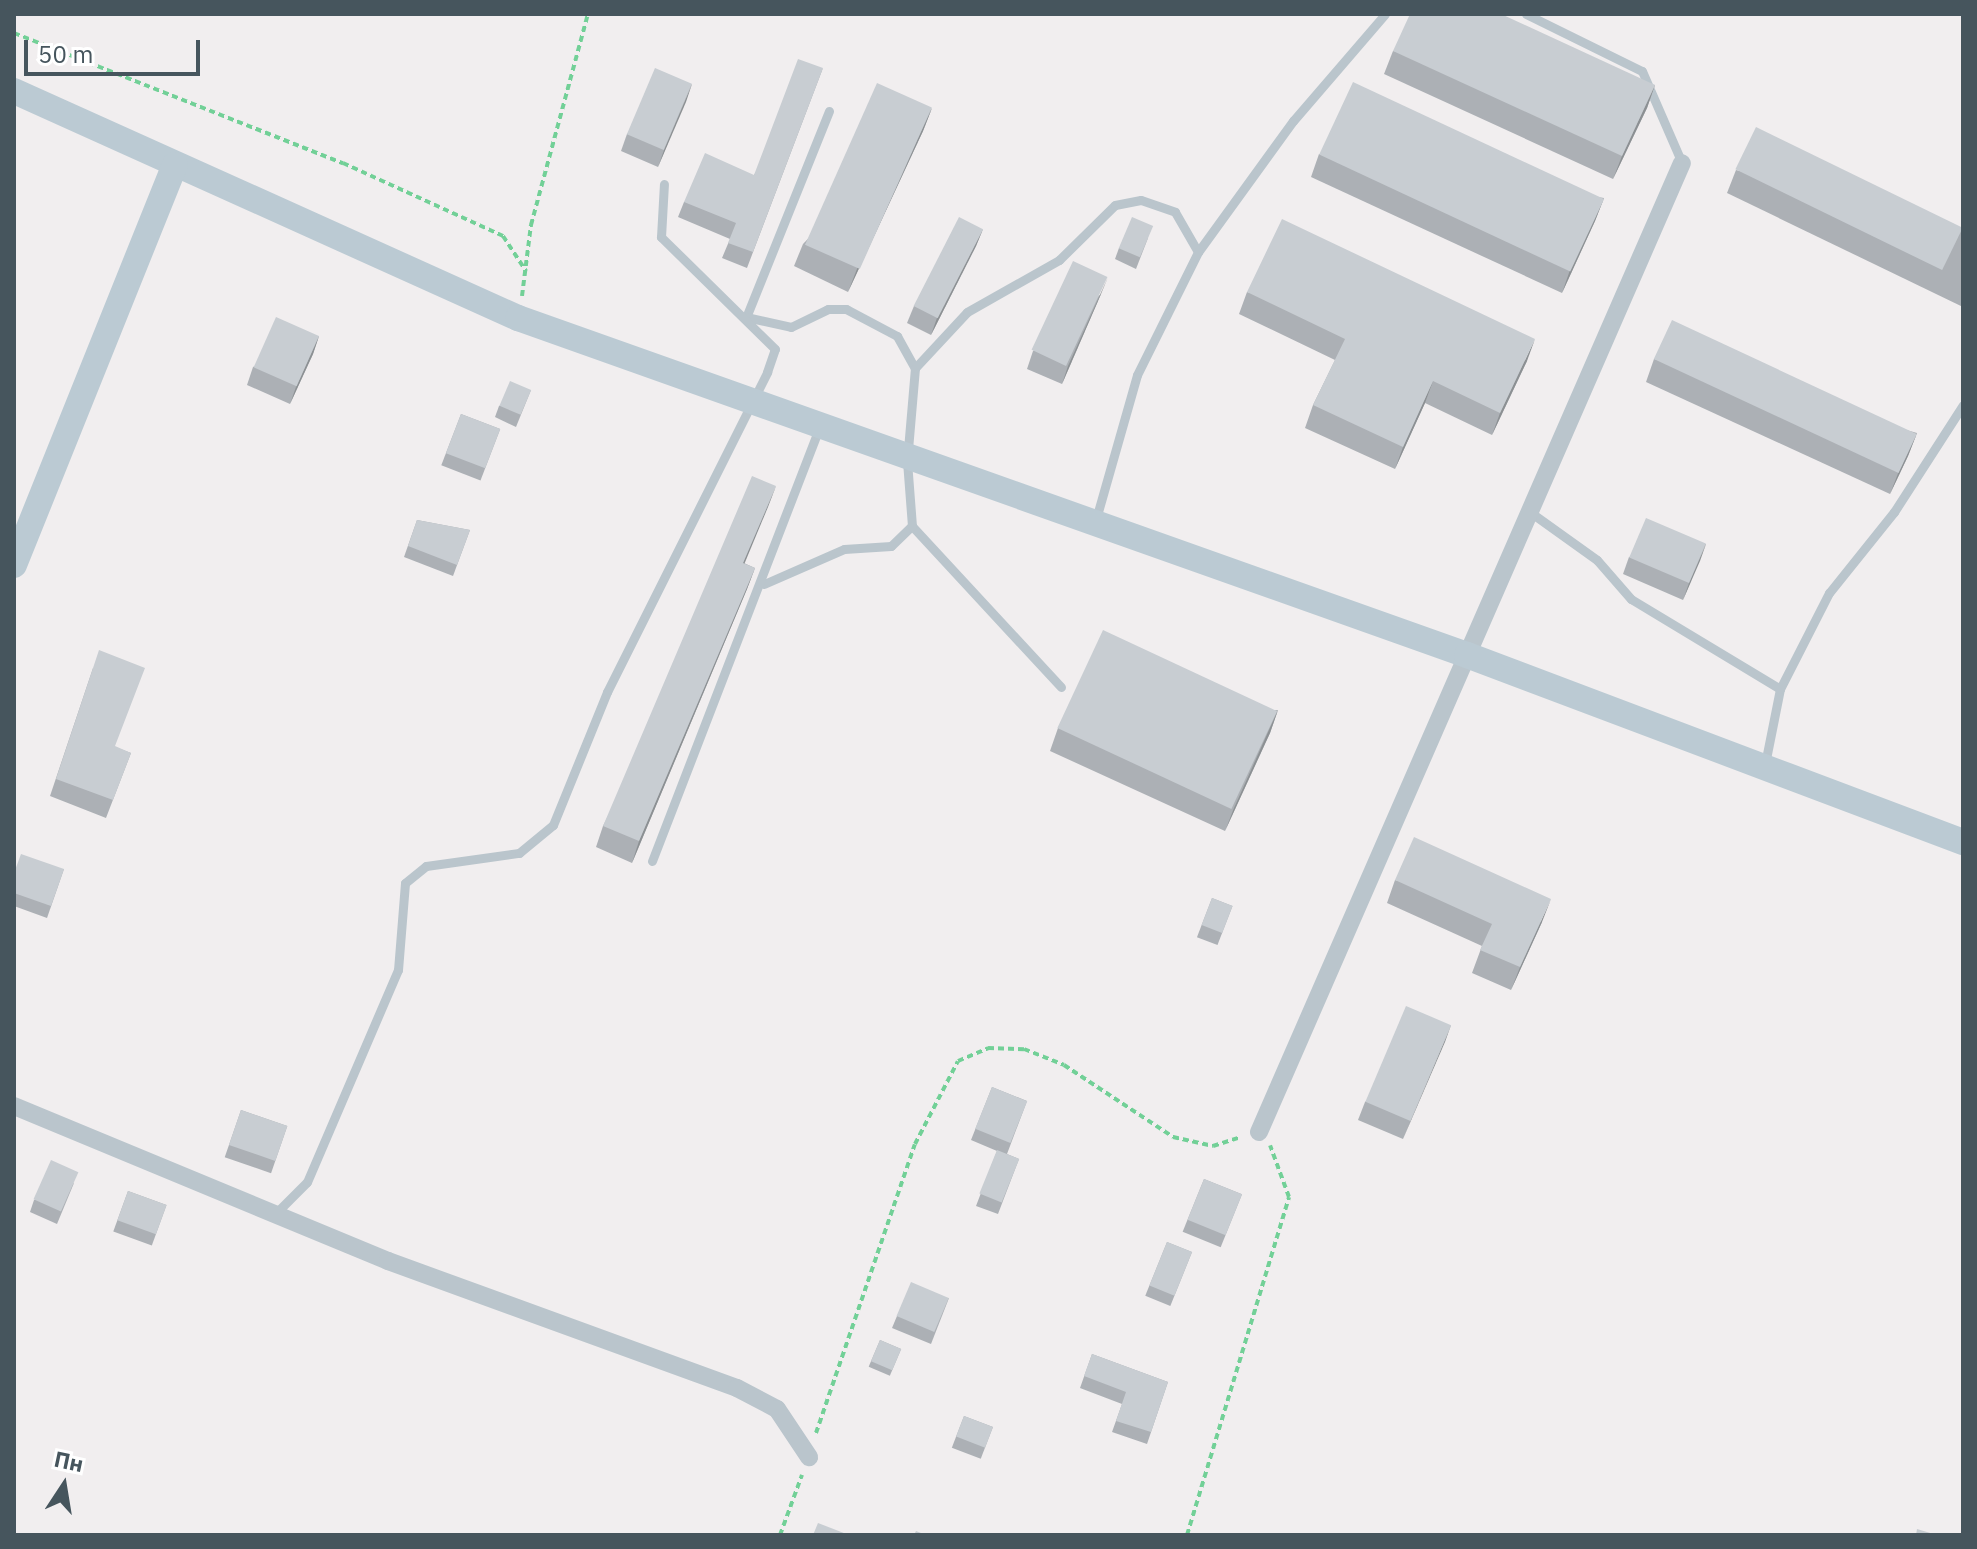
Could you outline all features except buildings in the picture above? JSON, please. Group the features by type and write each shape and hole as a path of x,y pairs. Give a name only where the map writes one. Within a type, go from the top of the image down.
{"street":[{"path":"14,91 518,318 907,461 1095,522 1467,655 1963,842"},
{"path":"1259,1132 1682,163"},
{"path":"14,565 175,165"},
{"path":"14,1106 277,1212 737,1388 777,1409 809,1457"}],"lane":[{"path":"1095,522 1137,375 1198,252 1293,121 1385,14"},
{"path":"1526,14 1642,71 1682,163"},
{"path":"746,317 829,111"},
{"path":"277,1212 307,1182 398,970 405,883 426,866 519,853 553,825 607,692 775,349 746,317 661,237 664,184"},
{"path":"915,368 967,312 1059,260 1115,205 1141,200 1175,212 1198,252"},
{"path":"746,317 791,327 828,309 846,309 897,336 915,368 907,461 912,526 1061,687"},
{"path":"1764,767 1780,689 1829,593 1894,512 1963,405"},
{"path":"652,861 764,584 819,429"},
{"path":"1530,512 1597,560 1631,599 1780,689"},
{"path":"764,584 844,549 891,546 912,526"}],"path":[{"path":"518,318 531,225 588,14"},
{"path":"14,33 343,163 503,236 526,271"},
{"path":"780,1535 915,1144 958,1061 988,1048 1024,1049 1064,1065 1173,1137 1213,1146 1259,1132 1281,1158 1289,1197 1187,1535"}]}
